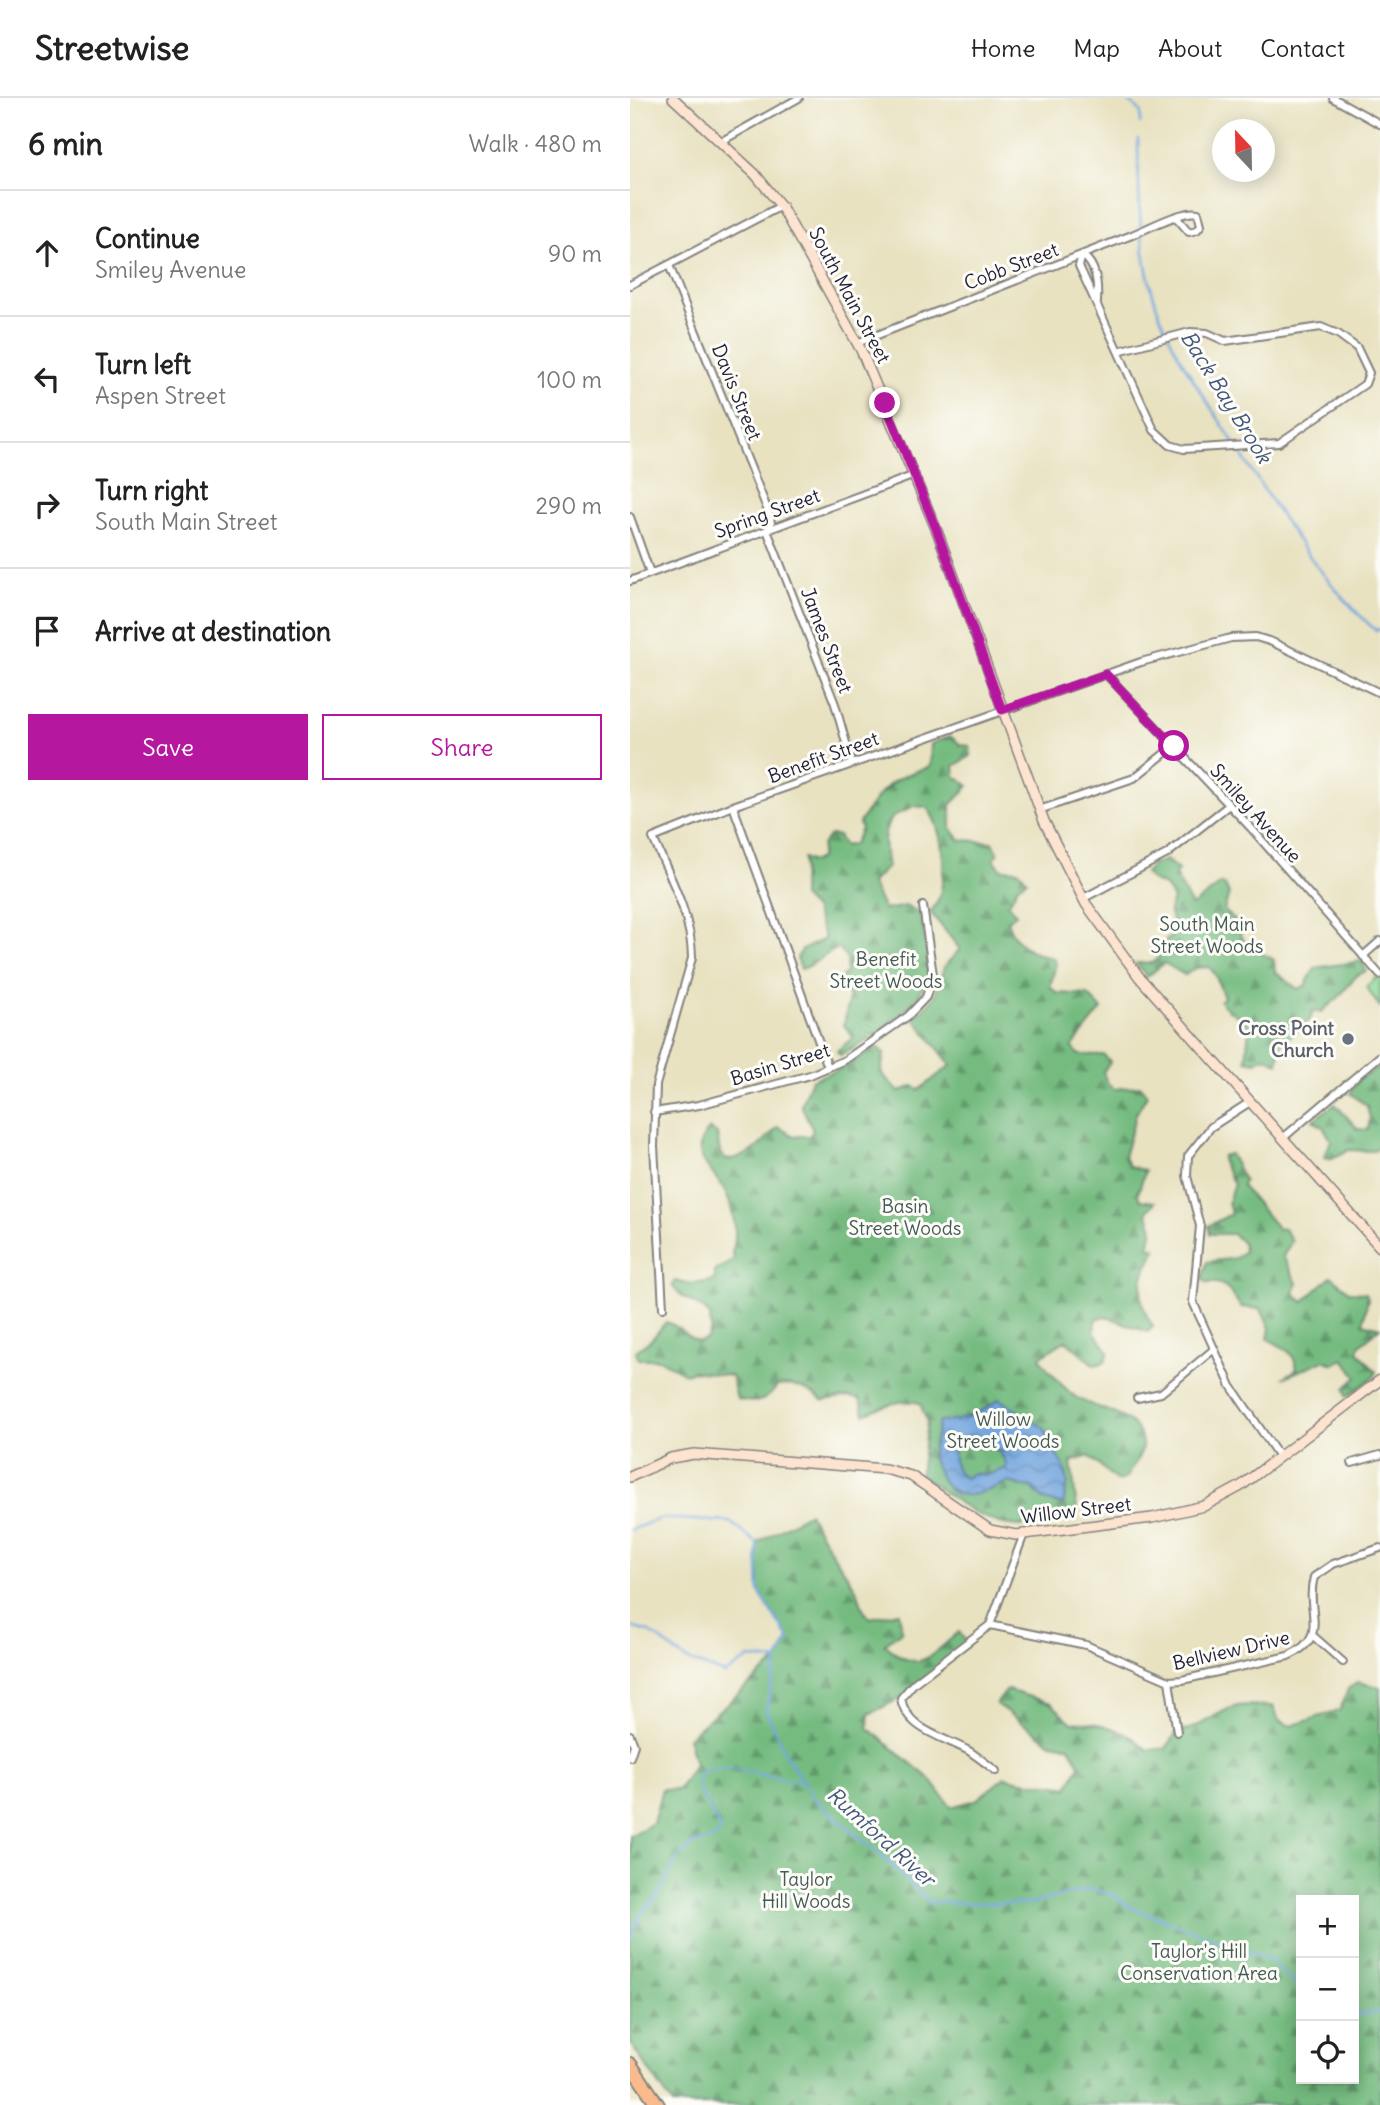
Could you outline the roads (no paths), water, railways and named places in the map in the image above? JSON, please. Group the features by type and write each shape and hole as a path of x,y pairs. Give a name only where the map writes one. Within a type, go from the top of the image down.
{"highway":[{"path":"630,2064 658,2105"}],"main road":[{"name":"South Main Street","path":"673,98 722,141 755,174 781,206 856,343 915,475 1039,810 1083,899 1140,978 1380,1247"},
{"name":"Willow Street","path":"630,1477 671,1458 694,1454 865,1466 911,1476 973,1521 997,1531 1024,1534 1192,1510 1229,1494 1380,1380"}],"street":[{"path":"722,141 799,98"},
{"path":"1333,98 1380,124"},
{"path":"630,285 781,206"},
{"name":"Cobb Street","path":"856,343 1176,217"},
{"path":"1097,302 1098,286 1090,261 1082,255 1079,267 1097,302 1147,419 1161,438 1184,449 1279,443 1341,402 1364,384 1369,373 1364,357 1357,348 1326,327 1225,341 1200,332 1168,337 1118,351"},
{"name":"Davis Street","path":"669,265 770,516 771,524 767,530"},
{"name":"Spring Street","path":"630,581 915,475"},
{"path":"630,517 650,573"},
{"name":"James Street","path":"767,530 835,704 852,764"},
{"name":"Benefit Street","path":"654,1112 656,1085 692,958 691,938 683,911 655,837 733,806 1002,710 1106,674 1210,643 1256,638 1380,692"},
{"name":"Smiley Avenue","path":"1106,674 1229,805 1380,975"},
{"path":"1039,810 1134,778 1174,746"},
{"path":"1083,899 1167,854 1229,805"},
{"path":"733,806 828,1068"},
{"name":"Basin Street","path":"654,1112 758,1090 828,1068 862,1050 908,1016 926,997 933,975 923,906"},
{"path":"1363,956 1380,941"},
{"path":"1283,1138 1380,1056"},
{"path":"1250,1102 1211,1127 1188,1156 1187,1176 1200,1226 1193,1302 1231,1386 1278,1455"},
{"path":"654,1112 663,1308"},
{"path":"1137,1398 1161,1393 1213,1350"},
{"path":"1352,1463 1380,1455"},
{"path":"996,1771 969,1751 913,1722 902,1705 901,1698 906,1690 990,1625 1024,1534"},
{"path":"1343,1662 1312,1635 1314,1577 1333,1564 1380,1548"},
{"name":"Bellview Drive","path":"990,1625 1086,1645 1168,1681 1288,1656 1309,1644 1312,1635"},
{"path":"1168,1681 1177,1732"},
{"path":"630,1735 634,1745 630,1757"}],"water":[{"path":"999,1399 1044,1428 1063,1464 1068,1482 1063,1505 1044,1500 1033,1489 1009,1482 966,1495 950,1490 943,1482 931,1458 939,1422 964,1418","holes":["977,1437 1000,1453 1006,1462 1006,1468 987,1475 973,1473 965,1478 955,1465 954,1447 963,1438"]}],"waterway":[{"name":"Back Bay Brook","path":"1125,98 1141,112 1140,123"},
{"name":"Back Bay Brook","path":"1138,139 1140,216 1147,272 1159,312 1176,350 1197,387 1297,540 1353,609 1375,630 1380,629"},
{"name":"Rumford River","path":"630,1530 662,1518 730,1522 757,1543 759,1592 789,1639 777,1661 766,1711 784,1752 814,1799 930,1902 1028,1904 1090,1889 1114,1895 1128,1906 1270,1960 1296,1985"},
{"name":"Rumford River","path":"630,1627 650,1632 685,1659 725,1674 749,1658 777,1661"},
{"path":"630,1938 641,1914 659,1894 677,1859 692,1844 713,1839 721,1830 698,1787 699,1774 708,1769 720,1768 803,1781"},
{"name":"Rumford River","path":"1359,2014 1380,2012"}],"place":[{"name":"Cross Point Church","path":"1348,1039"}],"park label":[{"name":"South Main Street Woods","path":"1207,935"},
{"name":"Benefit Street Woods","path":"886,970"},
{"name":"Basin Street Woods","path":"905,1217"},
{"name":"Willow Street Woods","path":"1003,1430"},
{"name":"Taylor Hill Woods","path":"806,1890"},
{"name":"Taylor's Hill Conservation Area","path":"1199,1962"}]}
